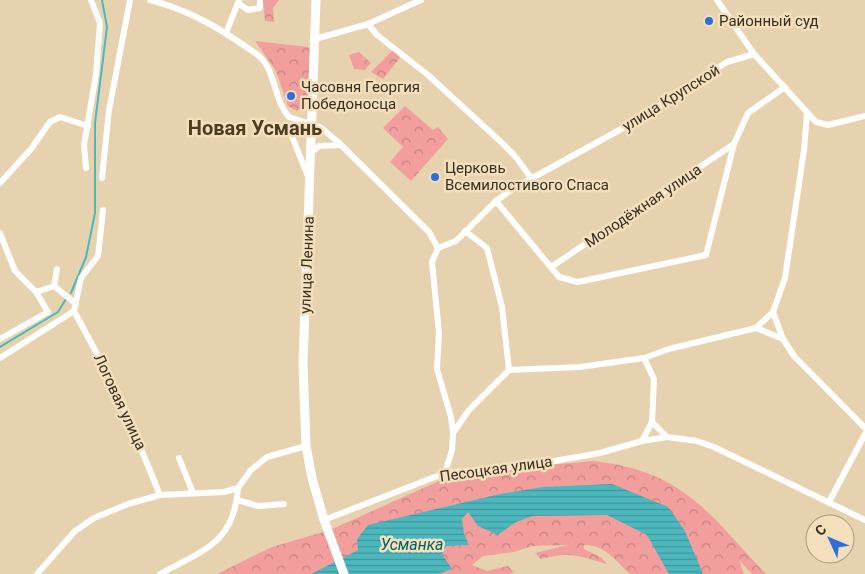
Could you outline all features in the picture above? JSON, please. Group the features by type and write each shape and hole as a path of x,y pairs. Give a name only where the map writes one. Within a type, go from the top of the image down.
{"main road":[{"name":"улица Ленина","path":"316,0 303,363 306,446 312,478 325,524 344,574"}],"street":[{"path":"86,168 84,145 100,23 91,0"},
{"path":"102,178 109,110 130,0"},
{"path":"150,0 175,6 199,16 266,62 284,112 298,122 312,123 342,145 430,232 438,248 432,262 439,333 437,369 451,416 453,433 452,450 443,474"},
{"path":"226,33 239,2 248,10 260,8 260,0"},
{"path":"315,39 368,24 421,0"},
{"path":"717,0 754,54 816,122 828,125 865,116"},
{"path":"368,24 377,35 428,75 501,142 515,156 532,179"},
{"name":"улица Крупской","path":"438,248 456,241 496,201 514,188 625,127 728,62 754,54"},
{"name":"Молодёжная улица","path":"496,201 559,277 578,282 706,255 734,144 748,113 785,88"},
{"path":"453,433 475,403 509,370 580,367 644,358 669,349 756,328 773,312 785,278 804,150 807,114"},
{"path":"0,184 50,122 60,117 88,126"},
{"path":"298,122 290,134 310,182"},
{"name":"Молодёжная улица","path":"551,267 734,144"},
{"path":"311,154 319,146 342,145"},
{"path":"0,358 75,307 81,278 98,256 103,210"},
{"path":"465,232 487,248 502,307 509,370"},
{"path":"0,234 15,271 36,292 48,312 0,339"},
{"path":"54,286 57,269"},
{"path":"54,286 75,307"},
{"path":"36,292 54,286"},
{"name":"Логовая улица","path":"75,307 117,391 160,495"},
{"path":"773,312 783,339 794,356 865,428"},
{"path":"756,328 783,339"},
{"path":"642,441 652,422 654,379 644,358"},
{"path":"652,422 667,437"},
{"path":"829,502 865,434"},
{"name":"Песоцкая улица","path":"325,524 443,474 532,465 600,453 642,441 667,437 698,441 865,520"},
{"path":"160,574 215,544 227,531 237,500 238,488 251,470 266,457 306,446"},
{"path":"179,458 193,493"},
{"path":"37,574 75,531 94,518 128,504 160,495 224,492 238,488"},
{"path":"237,500 258,506 284,504"}],"green space":[{"path":"263,0 279,0 273,8 274,22 265,21"},
{"path":"255,41 308,47 310,50 308,103 297,111 288,106 276,71"},
{"path":"393,50 400,58 383,79 371,72"},
{"path":"359,52 371,63 365,70 354,69 349,55"},
{"path":"405,106 433,130 438,127 448,139 411,181 390,162 403,147 383,128"},
{"path":"593,461 624,466 650,474 692,498 710,514 766,574 752,574 739,560 744,574 630,574 604,550 591,545 584,545 584,549 602,558 607,564 568,555 541,559 535,553 568,545 533,546 514,552 483,556 472,565 487,571 508,566 514,572 510,574 217,574 272,547 330,530 439,481 506,469"}],"water":[{"name":"Усманка","path":"612,484 668,507 685,531 703,574 669,574 647,535 607,515 533,516 516,522 498,535 478,526 468,512 462,519 464,534 469,545 446,546 442,554 452,569 438,574 311,574 358,550 357,539 368,525 500,494 543,487"}],"waterway":[{"path":"71,293 86,257 95,213 95,123 107,27 102,0"},
{"path":"0,347 58,312 66,299"}],"place":[{"name":"Районный суд","path":"709,21"},
{"name":"Часовня Георгия Победоносца","path":"291,96"},
{"name":"Церковь Всемилостивого Спаса","path":"435,177"}],"district":[{"name":"Новая Усмань","path":"255,128"}]}
